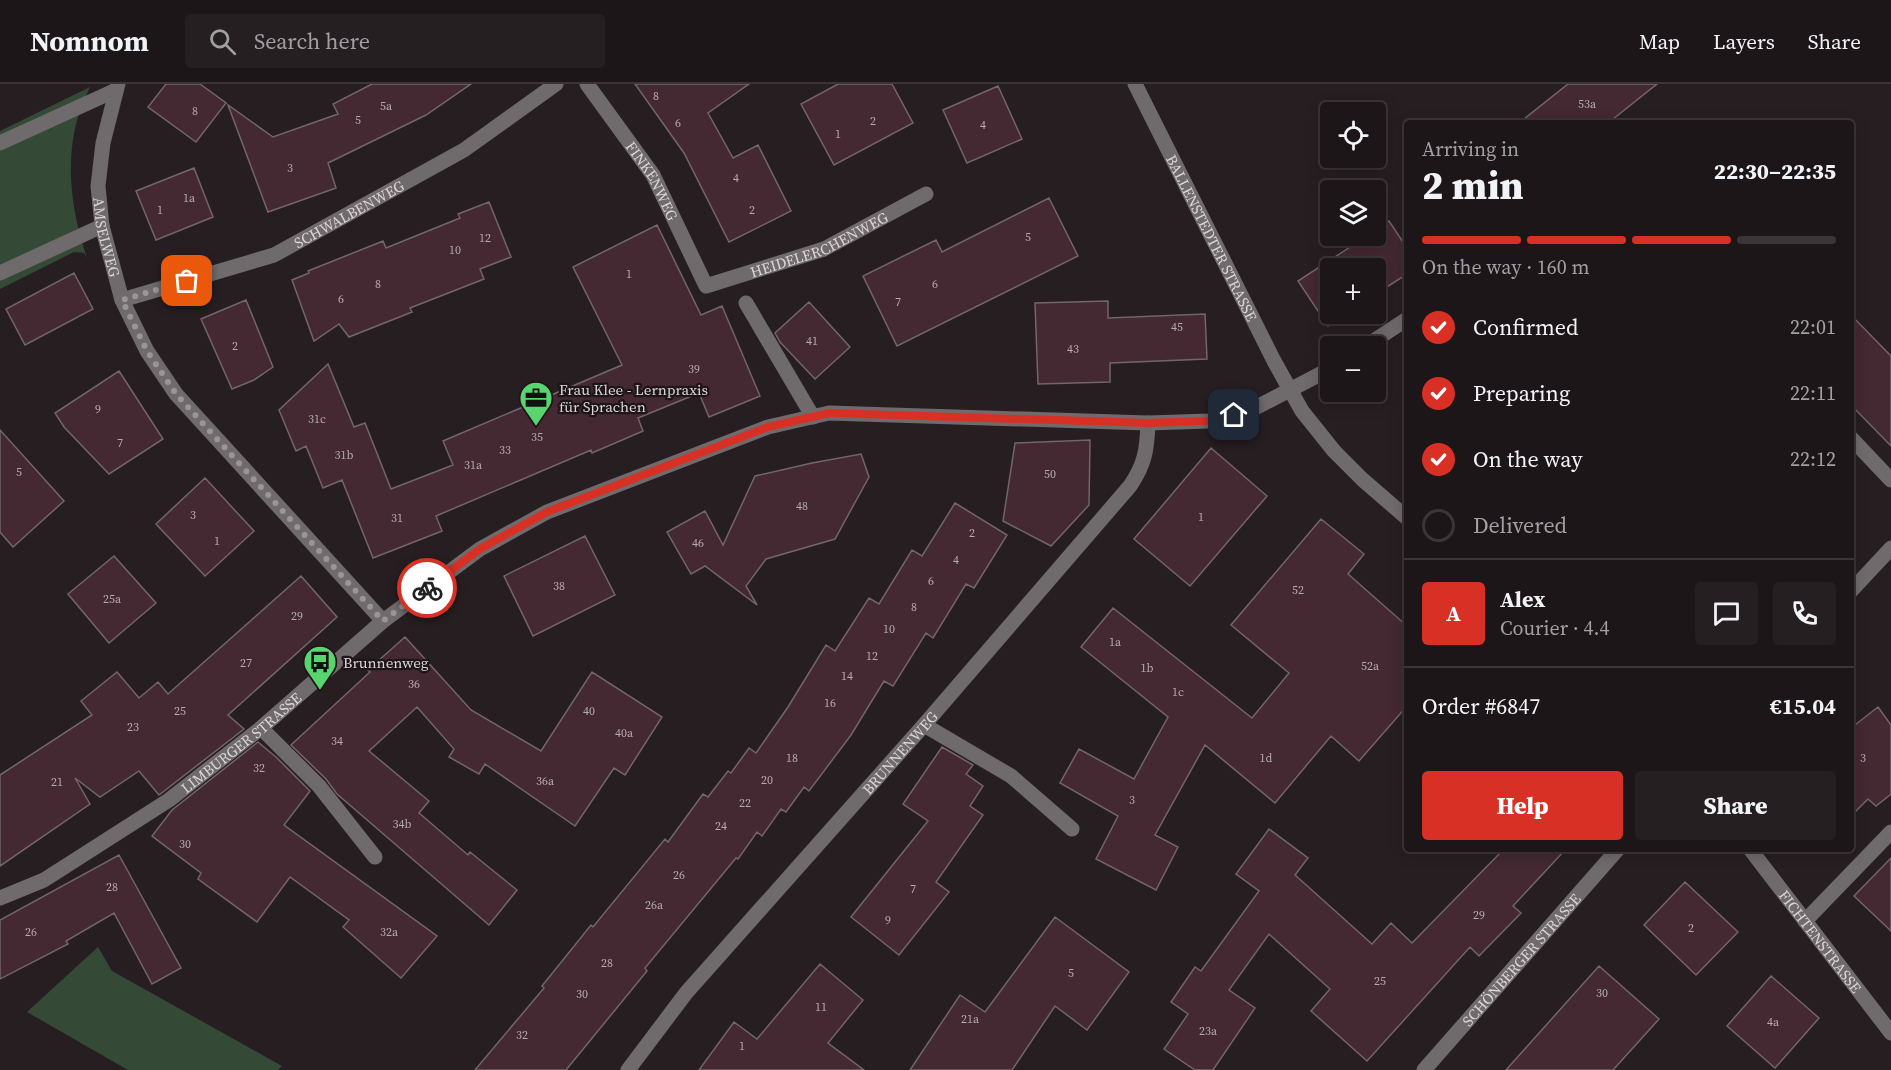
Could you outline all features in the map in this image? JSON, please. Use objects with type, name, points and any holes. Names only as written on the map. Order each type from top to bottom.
[{"type":"street","name":"SCHWALBENWEG","points":[[122,300],[274,255],[464,150],[556,84]]},
{"type":"street","name":"FINKENWEG","points":[[587,84],[653,175],[706,286]]},
{"type":"street","name":"BALLENSTEDTER STRASSE","points":[[1135,84],[1290,391]]},
{"type":"street","name":"AMSELWEG","points":[[116,88],[104,143],[98,186],[102,226],[122,300],[147,351],[176,394],[383,621]]},
{"type":"street","points":[[0,143],[116,88]]},
{"type":"street","name":"HEIDELERCHENWEG","points":[[706,286],[824,249],[926,194]]},
{"type":"street","points":[[0,273],[102,226]]},
{"type":"street","points":[[746,303],[813,417]]},
{"type":"street","points":[[1381,336],[1404,321]]},
{"type":"street","name":"LIMBURGER STRASSE","points":[[0,898],[44,880],[169,800],[261,728],[383,621],[480,549],[547,512],[768,427],[829,413],[1148,423],[1209,421],[1255,408],[1320,374]]},
{"type":"street","points":[[1290,391],[1318,433],[1334,451],[1404,515]]},
{"type":"street","name":"BRUNNENWEG","points":[[634,1068],[686,993],[924,724],[1130,486],[1145,459],[1148,423]]},
{"type":"street","points":[[1854,441],[1891,480]]},
{"type":"street","points":[[1854,588],[1891,548]]},
{"type":"street","points":[[924,724],[1011,776],[1072,829]]},
{"type":"street","points":[[261,728],[319,786],[375,857]]},
{"type":"street","points":[[1804,921],[1891,832]]},
{"type":"street","name":"SCHÖNBERGER STRASSE","points":[[1424,1070],[1615,852]]},
{"type":"street","name":"FICHTENSTRASSE","points":[[1752,852],[1891,1033]]},
{"type":"green space","points":[[90,87],[75,129],[71,172],[72,194],[87,258],[84,253],[74,252],[0,289],[0,131]]},
{"type":"green space","points":[[98,947],[112,971],[282,1066],[278,1070],[128,1070],[27,1012]]},
{"type":"building","points":[[166,84],[200,84],[226,103],[196,142],[148,107]]},
{"type":"building","points":[[372,84],[471,84],[426,115],[328,163],[336,188],[268,212],[228,105],[273,137],[338,114],[333,104]]},
{"type":"building","points":[[635,84],[749,84],[708,113],[733,158],[758,145],[791,211],[729,242],[684,153]]},
{"type":"building","points":[[838,84],[892,84],[913,123],[834,165],[801,104]]},
{"type":"building","points":[[1568,84],[1657,84],[1612,120],[1523,120]]},
{"type":"building","points":[[998,86],[1022,139],[967,163],[943,110]]},
{"type":"building","points":[[194,168],[213,217],[156,240],[136,191]]},
{"type":"building","points":[[1049,198],[1078,256],[897,346],[863,276],[936,240],[942,252]]},
{"type":"building","points":[[489,202],[511,257],[480,269],[484,279],[410,308],[412,312],[349,337],[339,324],[314,341],[292,280],[309,273],[308,271],[383,241],[386,248],[460,218],[458,214]]},
{"type":"building","points":[[1389,221],[1404,244],[1404,276],[1386,288],[1386,258],[1333,258],[1352,246],[1386,246],[1386,223]]},
{"type":"building","points":[[657,225],[701,315],[722,306],[760,396],[709,417],[699,393],[638,418],[643,431],[592,453],[591,450],[436,516],[442,531],[373,558],[342,480],[323,488],[306,446],[296,451],[279,410],[328,364],[354,427],[365,423],[391,489],[453,465],[443,441],[622,365],[573,267]]},
{"type":"building","points":[[1320,267],[1320,314],[1298,281]]},
{"type":"building","points":[[74,273],[93,309],[25,345],[6,309]]},
{"type":"building","points":[[246,300],[273,367],[254,380],[232,389],[201,319]]},
{"type":"building","points":[[1108,301],[1108,318],[1205,314],[1207,359],[1110,363],[1110,382],[1038,384],[1035,303]]},
{"type":"building","points":[[809,302],[850,347],[815,379],[780,342],[775,333]]},
{"type":"building","points":[[1854,318],[1891,356],[1891,446],[1854,408]]},
{"type":"building","points":[[119,371],[163,439],[109,474],[64,427],[55,413]]},
{"type":"building","points":[[0,430],[64,501],[13,547],[0,532]]},
{"type":"building","points":[[1090,440],[1089,505],[1051,546],[1003,521],[1015,443]]},
{"type":"building","points":[[1211,448],[1267,496],[1190,586],[1134,539]]},
{"type":"building","points":[[861,454],[869,477],[835,539],[766,559],[746,586],[757,605],[705,566],[691,574],[667,532],[705,511],[723,545],[755,476]]},
{"type":"building","points":[[205,478],[254,531],[205,576],[156,524]]},
{"type":"building","points":[[955,503],[1007,535],[974,588],[966,584],[933,638],[926,633],[893,686],[884,681],[851,735],[809,791],[804,787],[786,812],[781,809],[762,836],[757,832],[738,859],[736,858],[645,968],[647,971],[566,1070],[475,1070],[544,988],[542,986],[591,925],[593,927],[665,839],[668,842],[703,794],[708,797],[728,771],[731,773],[749,748],[756,753],[788,707],[826,645],[835,651],[869,598],[879,604],[912,550],[922,556]]},
{"type":"building","points":[[1321,519],[1364,554],[1348,574],[1404,623],[1404,709],[1359,761],[1331,736],[1275,803],[1205,745],[1155,835],[1178,847],[1156,890],[1096,859],[1118,816],[1060,783],[1079,749],[1134,779],[1168,717],[1081,647],[1113,608],[1252,718],[1289,673],[1231,625]]},
{"type":"building","points":[[585,536],[615,595],[533,636],[504,576]]},
{"type":"building","points":[[114,556],[156,603],[109,643],[68,594]]},
{"type":"building","points":[[301,576],[337,617],[228,715],[244,729],[159,795],[139,771],[100,797],[75,778],[90,804],[0,866],[0,775],[92,715],[81,701],[117,672],[139,698],[158,682],[168,694]]},
{"type":"building","points":[[405,637],[471,710],[541,751],[592,672],[662,717],[625,775],[614,768],[575,826],[485,764],[479,774],[449,757],[454,749],[417,707],[369,751],[429,801],[419,813],[468,855],[470,852],[517,890],[489,925],[337,794],[326,779],[291,745]]},
{"type":"building","points":[[1878,707],[1891,725],[1891,794],[1876,806],[1868,799],[1854,813],[1854,726]]},
{"type":"building","points":[[258,742],[310,791],[284,825],[437,936],[401,978],[343,927],[349,920],[290,877],[257,922],[198,879],[201,873],[152,836],[172,810]]},
{"type":"building","points":[[942,747],[973,765],[966,774],[983,786],[970,806],[983,815],[936,882],[949,892],[899,955],[851,917],[928,821],[903,804]]},
{"type":"building","points":[[1269,829],[1308,858],[1295,875],[1372,944],[1391,923],[1412,943],[1501,852],[1563,852],[1513,906],[1521,913],[1479,956],[1470,947],[1367,1061],[1311,1011],[1330,989],[1269,934],[1229,990],[1255,1008],[1213,1070],[1195,1070],[1164,1049],[1188,1014],[1171,1002],[1195,967],[1201,971],[1259,891],[1236,874]]},
{"type":"building","points":[[119,855],[181,968],[152,984],[114,913],[66,941],[68,944],[0,979],[0,920]]},
{"type":"building","points":[[1891,858],[1891,931],[1854,896]]},
{"type":"building","points":[[1685,882],[1738,932],[1696,975],[1644,925]]},
{"type":"building","points":[[1055,917],[1129,972],[1087,1030],[1055,1006],[1012,1070],[910,1070],[960,995],[985,1012]]},
{"type":"building","points":[[820,964],[863,1000],[828,1043],[864,1070],[699,1070],[734,1022],[757,1039]]},
{"type":"building","points":[[1599,966],[1659,1019],[1613,1070],[1506,1070]]},
{"type":"building","points":[[1771,976],[1819,1018],[1775,1068],[1727,1026]]},
{"type":"way so far","points":[[187,281],[122,300],[147,351],[176,394],[383,621],[427,588]]},
{"type":"place","name":"Frau Klee - Lernpraxis für Sprachen","points":[[536,427]]},
{"type":"place","name":"Brunnenweg","points":[[320,691]]},
{"type":"route","points":[[427,588],[480,549],[547,512],[768,427],[829,413],[1148,423],[1188,423],[1234,415]]}]
